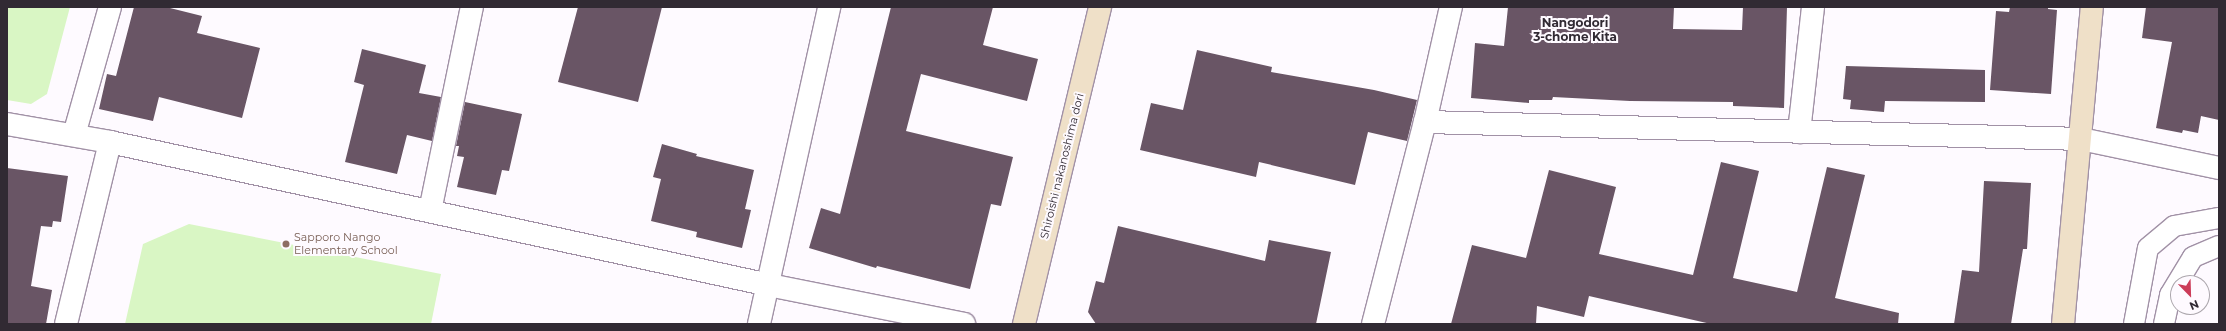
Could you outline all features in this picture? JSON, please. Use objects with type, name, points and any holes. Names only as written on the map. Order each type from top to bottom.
[{"type":"street","points":[[74,136],[110,7]]},
{"type":"street","points":[[430,211],[472,7]]},
{"type":"street","points":[[759,324],[769,285],[829,7]]},
{"type":"street","name":"Shiroishi nakanoshima dori","points":[[1024,324],[1100,7]]},
{"type":"street","points":[[1374,324],[1425,122],[1451,7]]},
{"type":"street","points":[[1799,132],[1813,7]]},
{"type":"street","points":[[2063,324],[2092,7]]},
{"type":"street","points":[[1425,122],[2081,139],[2219,168]]},
{"type":"street","points":[[7,124],[110,142],[769,285],[964,324]]},
{"type":"street","points":[[66,324],[110,142]]},
{"type":"lane","points":[[2134,324],[2148,248],[2174,226],[2219,218]]},
{"type":"lane","points":[[2164,324],[2170,295],[2193,257],[2219,246]]},
{"type":"green space","points":[[7,7],[70,7],[47,94],[31,104],[7,100]]},
{"type":"green space","points":[[189,224],[441,274],[431,324],[125,324],[143,244]]},
{"type":"building","points":[[134,7],[166,7],[202,16],[197,33],[260,48],[242,118],[159,97],[153,121],[99,109],[107,74],[116,76]]},
{"type":"building","points":[[578,7],[662,7],[638,102],[558,82]]},
{"type":"building","points":[[891,7],[993,7],[983,45],[1038,59],[1027,101],[921,74],[906,131],[1013,157],[1001,206],[991,204],[970,289],[877,266],[876,268],[809,248],[821,208],[840,214]]},
{"type":"building","points":[[1508,7],[1674,7],[1673,29],[1742,30],[1743,7],[1787,7],[1784,108],[1733,106],[1733,102],[1630,101],[1553,97],[1552,100],[1529,100],[1529,103],[1471,98],[1475,43],[1504,46]]},
{"type":"building","points":[[2010,7],[2048,7],[2048,9],[2057,10],[2051,94],[1990,90],[1996,11],[2009,12]]},
{"type":"building","points":[[2146,7],[2219,7],[2219,120],[2201,116],[2198,133],[2183,130],[2182,133],[2156,128],[2172,42],[2142,38]]},
{"type":"building","points":[[362,49],[426,65],[419,93],[441,97],[432,141],[407,135],[397,174],[345,162],[364,85],[354,82]]},
{"type":"building","points":[[1197,50],[1272,67],[1271,72],[1374,90],[1417,100],[1407,141],[1368,132],[1355,185],[1259,162],[1256,177],[1140,150],[1151,103],[1183,110]]},
{"type":"building","points":[[1846,66],[1985,70],[1985,102],[1885,101],[1884,112],[1850,109],[1851,100],[1843,99]]},
{"type":"building","points":[[465,102],[522,114],[509,171],[502,170],[496,195],[457,187],[464,157],[457,156],[459,146],[456,146]]},
{"type":"building","points":[[662,144],[697,154],[696,156],[754,170],[745,209],[751,210],[742,248],[696,237],[697,232],[651,221],[661,179],[653,177]]},
{"type":"building","points":[[1721,162],[1759,171],[1733,278],[1797,292],[1827,167],[1865,175],[1835,298],[1899,313],[1898,324],[1711,324],[1589,296],[1584,317],[1537,306],[1536,324],[1451,324],[1472,245],[1526,258],[1549,170],[1616,187],[1599,254],[1693,275]]},
{"type":"building","points":[[7,168],[68,176],[61,222],[53,221],[52,227],[41,226],[31,286],[52,290],[46,324],[7,324]]},
{"type":"building","points":[[1984,181],[2031,183],[2027,249],[2023,249],[2011,324],[1954,324],[1962,270],[1979,272]]},
{"type":"building","points":[[1118,226],[1265,261],[1269,240],[1331,252],[1316,324],[1096,324],[1088,312],[1096,281],[1104,283]]},
{"type":"place","name":"Sapporo Nango Elementary School","points":[[286,244]]},
{"type":"district","name":"Nangodori 3-chome Kita","points":[[1575,30]]}]
